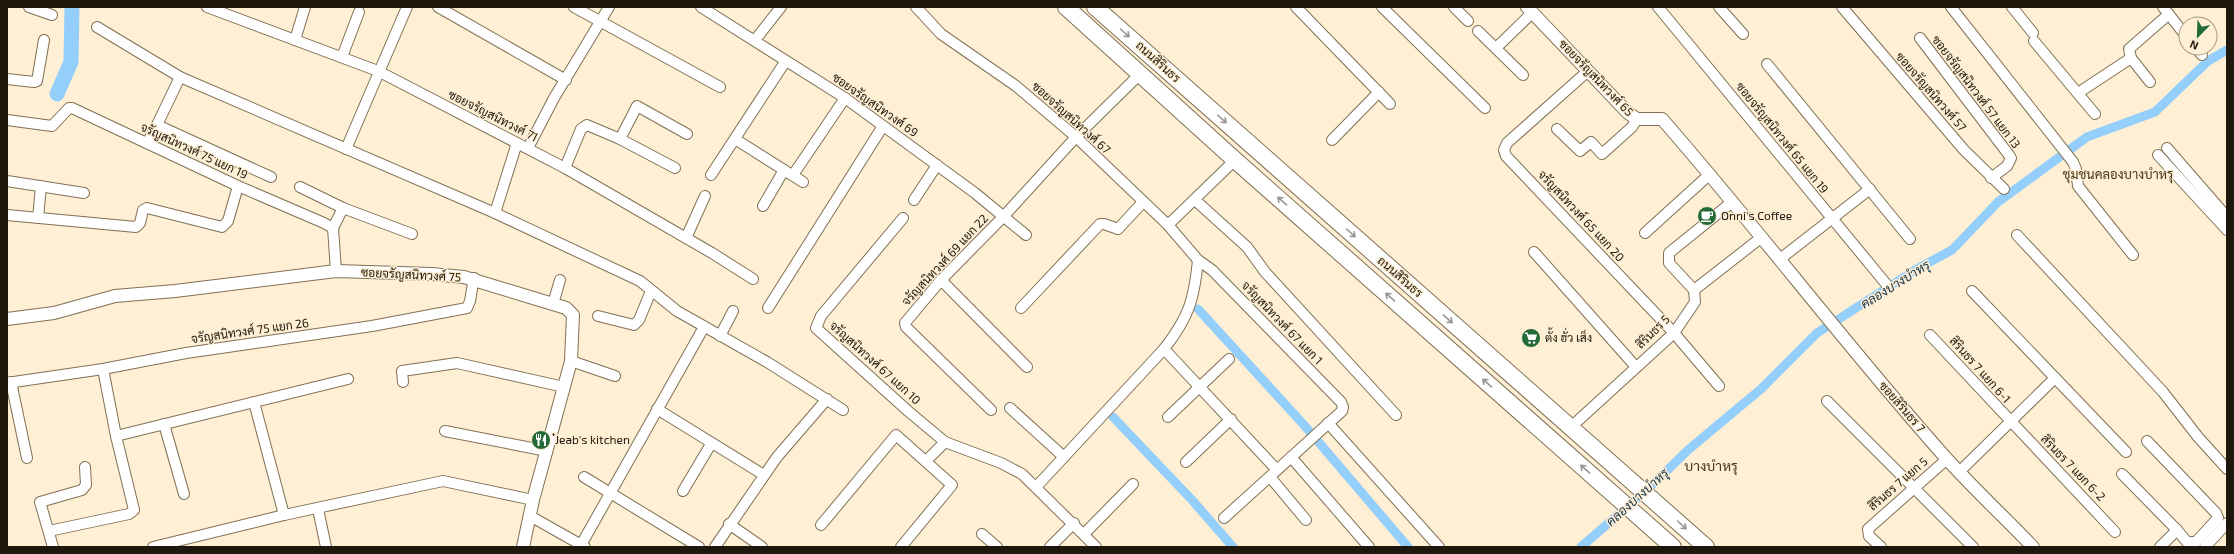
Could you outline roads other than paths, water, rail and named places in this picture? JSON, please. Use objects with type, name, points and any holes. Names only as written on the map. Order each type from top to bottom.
[{"type":"main road","name":"ถนนสิรินธร","points":[[1066,7],[1235,160],[1673,547]]},
{"type":"main road","name":"ถนนสิรินธร","points":[[1095,7],[1706,547]]},
{"type":"main road","points":[[1299,216],[1315,201]]},
{"type":"main road","points":[[1311,227],[1328,212]]},
{"type":"street","points":[[29,7],[52,15]]},
{"type":"street","name":"ซอยจรัญสนิทวงศ์ 71","points":[[207,7],[378,71],[565,168],[686,238],[753,279]]},
{"type":"street","points":[[295,40],[305,7]]},
{"type":"street","points":[[346,149],[378,71],[407,7]]},
{"type":"street","points":[[438,7],[566,80]]},
{"type":"street","points":[[574,7],[600,23],[720,87]]},
{"type":"street","points":[[528,148],[609,7]]},
{"type":"street","name":"ซอยจรัญสนิทวงศ์ 69","points":[[701,7],[755,40],[785,62],[845,98],[938,165],[1004,216],[1026,236]]},
{"type":"street","points":[[755,40],[781,7]]},
{"type":"street","name":"ซอยจรัญสนิทวงศ์ 67","points":[[916,7],[942,34],[1016,86],[1076,137],[1168,225],[1198,260]]},
{"type":"street","points":[[1296,7],[1390,104]]},
{"type":"street","points":[[1382,7],[1484,108]]},
{"type":"street","points":[[1454,7],[1468,21]]},
{"type":"street","name":"ซอยจรัญสนิทวงศ์ 65 แยก 19","points":[[1658,7],[1887,285]]},
{"type":"street","points":[[1719,7],[1743,34]]},
{"type":"street","name":"ซอยจรัญสนิทวงศ์ 57","points":[[1842,7],[1964,150],[2004,189]]},
{"type":"street","points":[[1951,7],[2068,156],[2076,169],[2078,186],[2133,255]]},
{"type":"street","points":[[2012,7],[2095,114]]},
{"type":"street","points":[[1496,48],[1530,10]]},
{"type":"street","name":"ซอยจรัญสนิทวงศ์ 65","points":[[1530,10],[1628,113],[1638,119],[1662,119],[1710,174],[1780,259]]},
{"type":"street","points":[[2150,82],[2131,58],[2129,49],[2166,11],[2178,26]]},
{"type":"street","points":[[342,57],[358,12]]},
{"type":"street","points":[[97,27],[180,76],[495,213],[640,281],[677,311],[827,399],[843,410]]},
{"type":"street","points":[[1478,31],[1523,76]]},
{"type":"street","name":"ซอยจรัญสนิทวงศ์ 57 แยก 13","points":[[1920,38],[2009,154],[2011,158],[2007,166],[1991,178]]},
{"type":"street","points":[[7,79],[31,82],[37,81],[44,40]]},
{"type":"street","points":[[2078,93],[2131,58]]},
{"type":"street","points":[[712,175],[785,62]]},
{"type":"street","points":[[1767,64],[1910,239]]},
{"type":"street","name":"จรัญสนิทวงศ์ 65 แยก 20","points":[[1588,71],[1507,143],[1504,150],[1506,156],[1674,333],[1719,386]]},
{"type":"street","name":"จรัญสนิทวงศ์ 69 แยก 22","points":[[991,410],[906,327],[905,323],[941,280],[1004,216],[1076,137],[1140,74]]},
{"type":"street","points":[[147,143],[158,125],[180,76]]},
{"type":"street","points":[[1332,140],[1379,92]]},
{"type":"street","points":[[793,176],[845,98]]},
{"type":"street","points":[[620,139],[637,106],[687,134]]},
{"type":"street","name":"จรัญสนิทวงศ์ 75 แยก 19","points":[[7,120],[52,126],[69,108],[72,108],[238,186],[333,228]]},
{"type":"street","points":[[1557,129],[1580,152],[1591,142],[1602,154],[1632,127],[1638,119]]},
{"type":"street","points":[[158,125],[271,177]]},
{"type":"street","points":[[565,168],[581,129],[585,125],[620,139],[675,168]]},
{"type":"street","points":[[768,308],[883,126]]},
{"type":"street","points":[[735,139],[803,182]]},
{"type":"street","points":[[495,213],[517,143]]},
{"type":"street","points":[[2167,148],[2227,217]]},
{"type":"street","points":[[2158,155],[2227,230]]},
{"type":"street","points":[[1168,225],[1235,160]]},
{"type":"street","points":[[914,200],[938,165]]},
{"type":"street","points":[[763,206],[784,170]]},
{"type":"street","points":[[1645,233],[1710,174]]},
{"type":"street","points":[[7,181],[84,193]]},
{"type":"street","points":[[38,218],[41,186]]},
{"type":"street","points":[[7,215],[136,226],[139,224],[143,210],[147,208],[222,227],[228,221],[238,186]]},
{"type":"street","points":[[300,187],[342,208],[412,234]]},
{"type":"street","points":[[1780,259],[1870,189]]},
{"type":"street","points":[[686,238],[705,196]]},
{"type":"street","points":[[1195,200],[1248,247],[1265,272],[1396,415]]},
{"type":"street","points":[[1021,308],[1100,224],[1118,229],[1143,202]]},
{"type":"street","points":[[1732,202],[1669,253],[1669,263],[1694,290],[1762,237]]},
{"type":"street","points":[[336,271],[333,228],[342,208]]},
{"type":"street","name":"จรัญสนิทวงศ์ 67 แยก 10","points":[[903,218],[821,316],[816,328],[908,411],[945,442],[1001,462],[1022,474],[1037,486],[1096,547]]},
{"type":"street","points":[[2017,235],[2163,392],[2198,437],[2227,469]]},
{"type":"street","points":[[1534,252],[1636,367]]},
{"type":"street","name":"ซอยสิรินธร 7","points":[[1780,259],[1837,331],[1947,459],[2033,547]]},
{"type":"street","points":[[1037,486],[1164,349],[1186,318],[1195,292],[1198,260]]},
{"type":"street","name":"จรัญสนิทวงศ์ 67 แยก 1","points":[[1198,260],[1212,270],[1341,402],[1343,407],[1342,411],[1328,423]]},
{"type":"street","name":"ซอยจรัญสนิทวงศ์ 75","points":[[7,319],[54,313],[115,296],[175,291],[336,271],[432,274],[474,278],[569,310],[573,315],[571,361],[533,500],[523,547]]},
{"type":"street","name":"จรัญสนิทวงศ์ 75 แยก 26","points":[[9,383],[103,369],[186,353],[372,326],[467,308],[470,302],[474,278]]},
{"type":"street","points":[[553,304],[560,280]]},
{"type":"street","points":[[941,280],[1027,367]]},
{"type":"street","name":"สิรินธร 5","points":[[1571,428],[1674,333],[1695,302],[1694,290]]},
{"type":"street","points":[[598,316],[634,325],[639,320],[651,291]]},
{"type":"street","points":[[1972,291],[2126,452]]},
{"type":"street","points":[[720,336],[733,311]]},
{"type":"street","points":[[530,516],[583,546],[610,494],[704,327]]},
{"type":"street","name":"สิรินธร 7 แยก 6-1","points":[[1930,335],[2010,423]]},
{"type":"street","points":[[1164,349],[1231,419],[1306,520]]},
{"type":"street","points":[[1168,417],[1229,359]]},
{"type":"street","points":[[571,361],[615,376]]},
{"type":"street","points":[[403,382],[402,371],[456,363],[564,387]]},
{"type":"street","points":[[49,531],[129,514],[133,512],[135,507],[116,436],[103,369]]},
{"type":"street","points":[[1960,472],[2056,378]]},
{"type":"street","points":[[116,436],[348,379]]},
{"type":"street","points":[[9,383],[27,458]]},
{"type":"street","points":[[715,547],[729,524],[777,457],[827,399]]},
{"type":"street","points":[[1827,401],[1915,487],[1973,547]]},
{"type":"street","points":[[254,402],[284,515]]},
{"type":"street","points":[[1010,408],[1064,457]]},
{"type":"street","points":[[657,409],[711,444],[764,475]]},
{"type":"street","points":[[1186,462],[1231,419]]},
{"type":"street","points":[[1224,518],[1328,423],[1439,547]]},
{"type":"street","name":"สิรินธร 7 แยก 6-2","points":[[2010,423],[2115,532]]},
{"type":"street","points":[[164,424],[184,494]]},
{"type":"street","points":[[446,431],[546,451]]},
{"type":"street","points":[[821,525],[894,435],[926,461],[952,485],[901,547]]},
{"type":"street","points":[[2122,474],[2187,542],[2196,542],[2218,518],[2216,513],[2147,441]]},
{"type":"street","points":[[926,461],[945,442]]},
{"type":"street","points":[[683,491],[711,444]]},
{"type":"street","points":[[1291,457],[1369,547]]},
{"type":"street","name":"สิรินธร 7 แยก 5","points":[[1881,547],[1869,536],[1868,529],[1947,459]]},
{"type":"street","points":[[53,547],[40,502],[82,490],[86,485],[85,467]]},
{"type":"street","points":[[584,477],[699,547]]},
{"type":"street","points":[[153,547],[284,515],[318,509],[443,481],[533,500]]},
{"type":"street","points":[[1084,534],[1132,484]]},
{"type":"street","points":[[318,509],[326,547]]},
{"type":"street","points":[[1050,547],[1074,523]]},
{"type":"street","points":[[2205,547],[2227,523]]},
{"type":"street","points":[[729,524],[762,547]]},
{"type":"street","points":[[2160,547],[2176,530]]},
{"type":"street","points":[[982,534],[997,547]]},
{"type":"waterway","points":[[57,94],[71,62],[72,7]]},
{"type":"waterway","name":"คลองบางบำหรุ","points":[[1581,547],[1651,486],[1688,450],[1761,389],[1817,333],[1915,270],[1952,250],[1998,202],[2087,137],[2155,112],[2208,61],[2227,50]]},
{"type":"waterway","points":[[1198,309],[1304,425],[1408,547]]},
{"type":"waterway","points":[[1113,417],[1192,500],[1233,547]]},
{"type":"place","name":"Onni's Coffee","points":[[1707,216]]},
{"type":"place","name":"ตั้ง ฮั่ว เส็ง","points":[[1531,338]]},
{"type":"place","name":"๋Jeab's kitchen","points":[[541,440]]},
{"type":"district","name":"ชุมชนคลองบางบำหรุ","points":[[2118,174]]},
{"type":"district","name":"บางบำหรุ","points":[[1711,466]]}]
